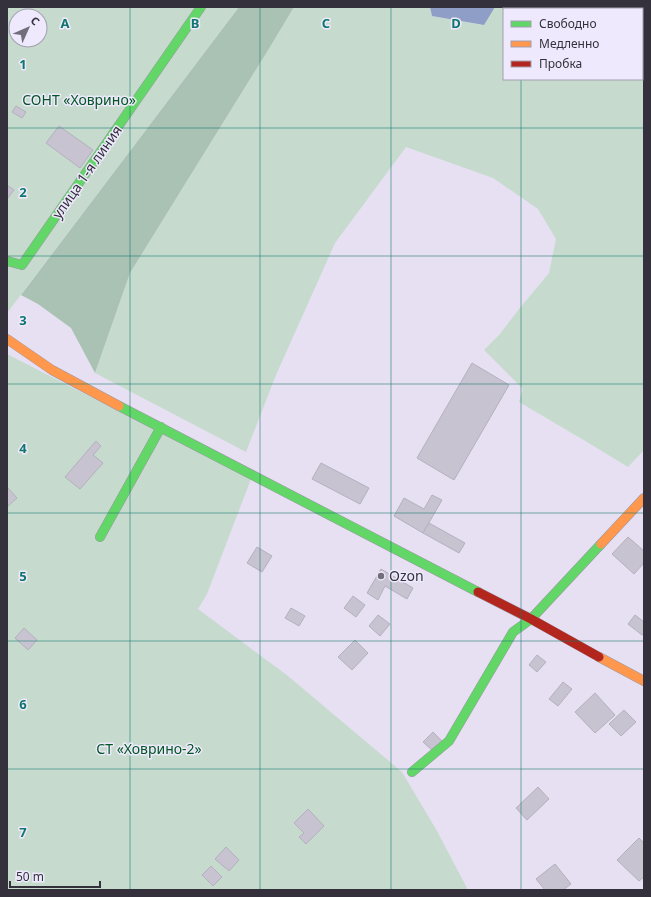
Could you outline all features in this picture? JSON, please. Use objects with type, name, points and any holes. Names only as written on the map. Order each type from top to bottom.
[{"type":"street","name":"улица 1-я линия","points":[[7,262],[22,265],[202,7]]},
{"type":"street","points":[[7,339],[52,370],[531,619],[644,681]]},
{"type":"street","points":[[100,536],[161,427]]},
{"type":"street","points":[[412,772],[448,741],[513,632],[531,619],[644,498]]},
{"type":"green space","name":"СОНТ «Ховрино»","points":[[7,7],[239,7],[7,313]]},
{"type":"green space","points":[[239,7],[294,7],[130,273],[95,373],[71,328],[38,304],[21,295]]},
{"type":"green space","points":[[294,7],[430,7],[432,16],[483,25],[495,7],[540,7],[503,8],[503,80],[643,80],[643,8],[641,7],[644,7],[644,450],[628,467],[519,402],[523,389],[484,350],[500,334],[549,273],[556,239],[538,209],[493,178],[406,147],[335,243],[276,375],[246,452],[95,373],[130,273]]},
{"type":"green space","points":[[540,7],[641,7],[641,8]]},
{"type":"green space","name":"СТ «Ховрино-2»","points":[[7,354],[251,479],[207,594],[198,609],[288,676],[402,772],[437,831],[468,890],[7,890]]},
{"type":"water","points":[[430,7],[495,7],[484,25],[432,16]]},
{"type":"building","points":[[16,106],[26,112],[22,118],[12,112]]},
{"type":"building","points":[[59,126],[93,150],[80,168],[46,143]]},
{"type":"building","points":[[7,185],[14,190],[7,199]]},
{"type":"building","points":[[472,363],[509,385],[454,480],[417,458]]},
{"type":"building","points":[[96,441],[101,446],[93,455],[103,463],[80,489],[65,477]]},
{"type":"building","points":[[321,463],[369,488],[360,504],[312,479]]},
{"type":"building","points":[[7,487],[17,498],[7,507]]},
{"type":"building","points":[[432,495],[442,500],[423,533],[394,516],[404,498],[424,509]]},
{"type":"building","points":[[429,523],[465,543],[459,553],[423,533]]},
{"type":"building","points":[[628,537],[644,551],[644,563],[634,574],[612,554]]},
{"type":"building","points":[[257,547],[272,556],[262,572],[247,563]]},
{"type":"building","points":[[381,569],[413,588],[407,599],[385,586],[378,600],[367,593]]},
{"type":"building","points":[[353,596],[365,605],[356,617],[344,608]]},
{"type":"building","points":[[291,608],[305,616],[299,626],[285,618]]},
{"type":"building","points":[[378,615],[390,624],[380,636],[369,626]]},
{"type":"building","points":[[635,615],[644,622],[644,633],[642,635],[628,624]]},
{"type":"building","points":[[24,628],[37,640],[28,650],[15,638]]},
{"type":"building","points":[[355,640],[368,653],[352,670],[338,657]]},
{"type":"building","points":[[537,655],[546,662],[537,672],[529,665]]},
{"type":"building","points":[[563,682],[572,689],[558,706],[549,699]]},
{"type":"building","points":[[595,693],[615,715],[595,733],[575,712]]},
{"type":"building","points":[[624,710],[636,722],[621,736],[609,724]]},
{"type":"building","points":[[433,732],[442,741],[433,751],[423,742]]},
{"type":"building","points":[[538,787],[549,799],[527,820],[516,808]]},
{"type":"building","points":[[308,809],[324,826],[306,844],[299,837],[304,833],[294,823]]},
{"type":"building","points":[[639,838],[644,843],[644,877],[639,881],[617,860]]},
{"type":"building","points":[[226,847],[239,860],[229,871],[215,859]]},
{"type":"building","points":[[555,864],[571,884],[563,890],[545,890],[536,879]]},
{"type":"building","points":[[211,866],[222,877],[213,886],[202,875]]},
{"type":"traffic: fast","points":[[7,261],[22,265],[201,7]]},
{"type":"traffic: fast","points":[[119,406],[478,592]]},
{"type":"traffic: fast","points":[[100,537],[161,427]]},
{"type":"traffic: fast","points":[[412,772],[449,741],[513,632],[531,619],[601,544]]},
{"type":"traffic: slow","points":[[7,339],[52,370],[119,406]]},
{"type":"traffic: slow","points":[[601,544],[644,498]]},
{"type":"traffic: slow","points":[[599,657],[644,681]]},
{"type":"traffic: jam","points":[[478,592],[531,619],[599,657]]},
{"type":"place","name":"Ozon","points":[[381,576]]}]
